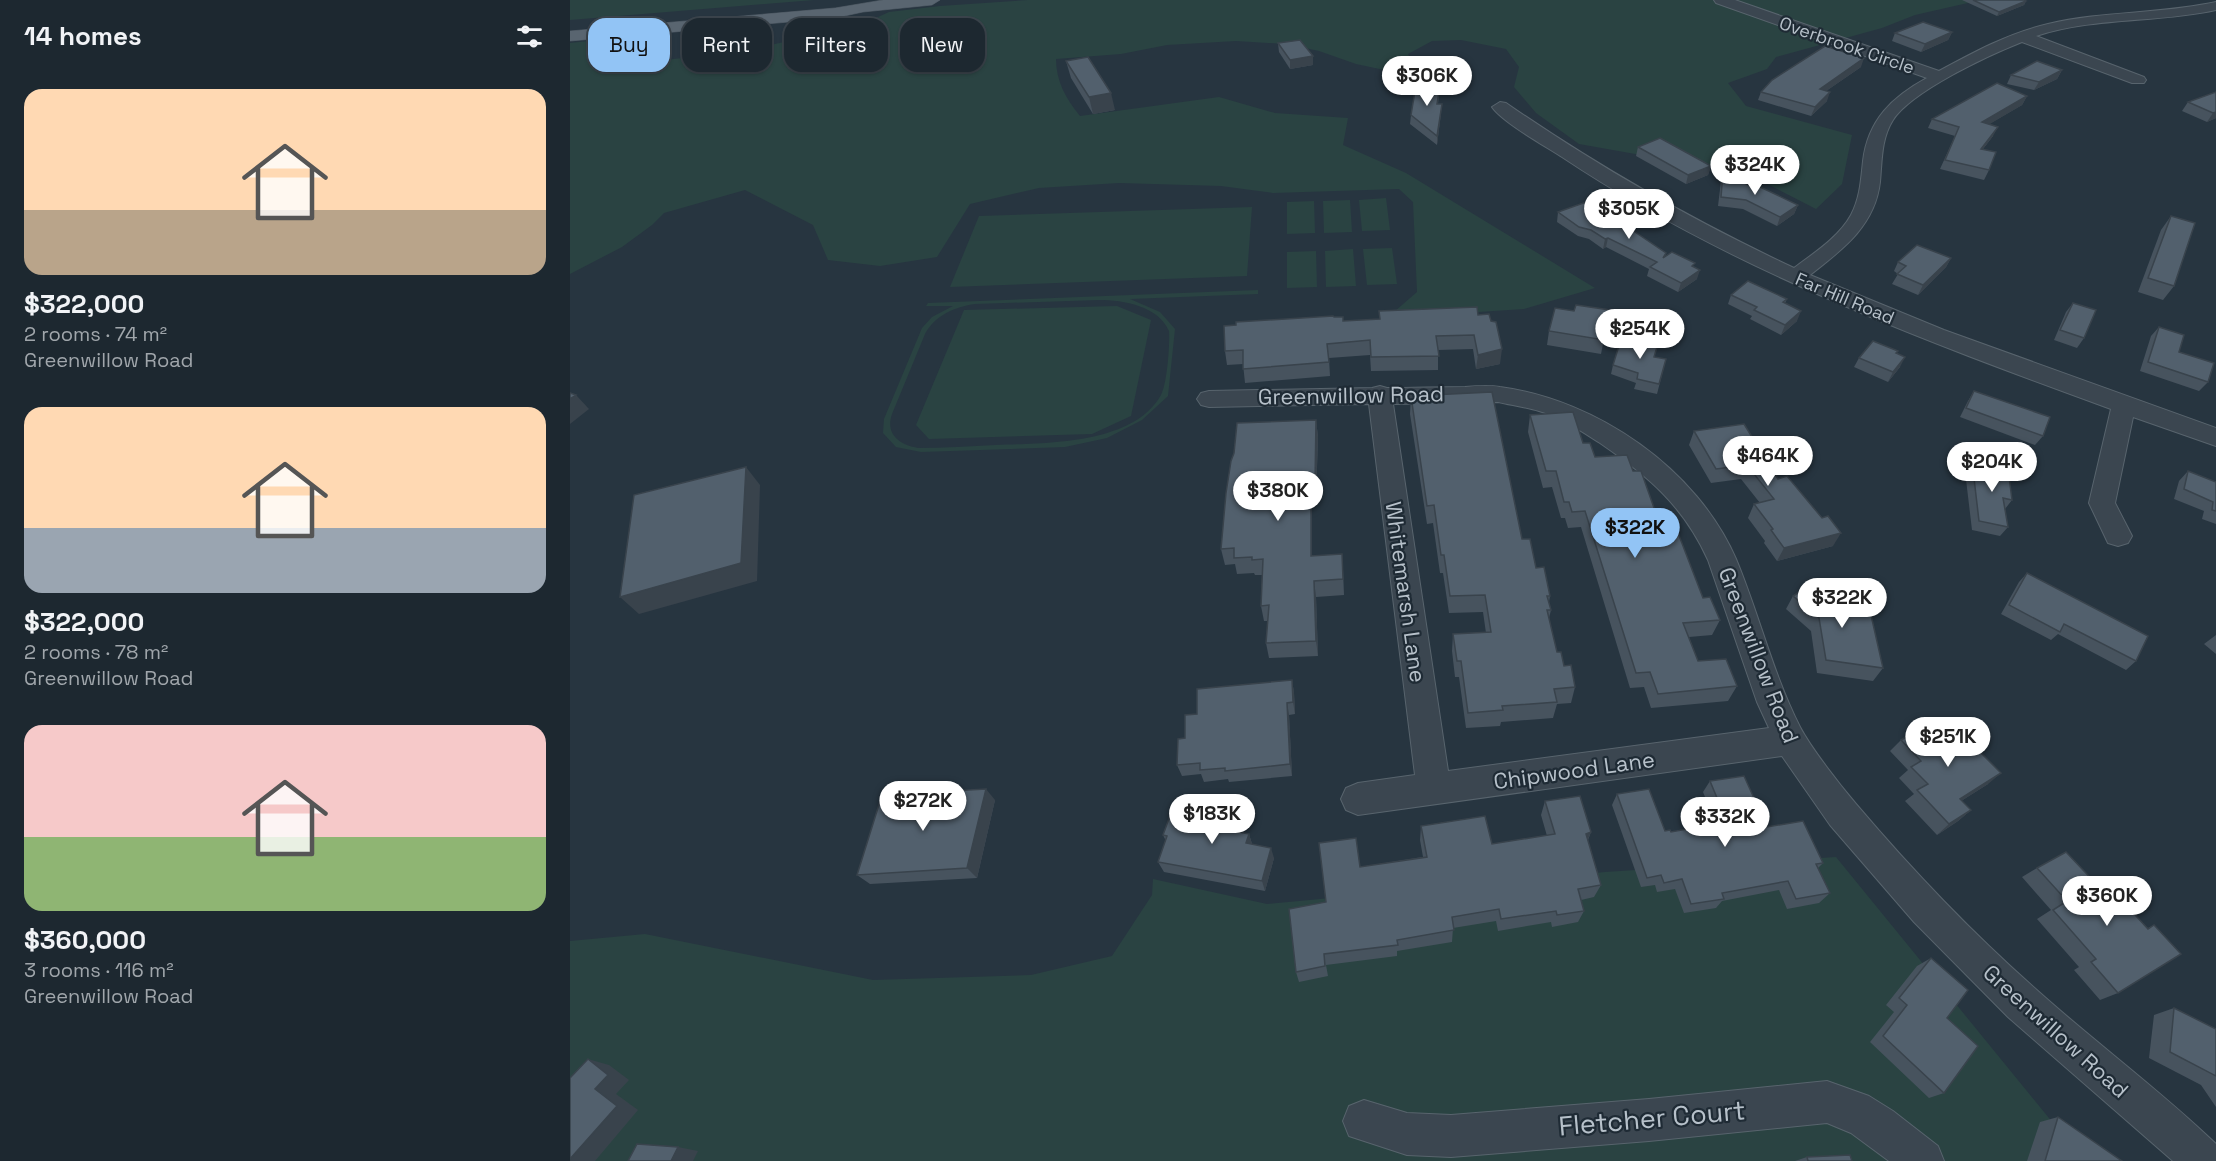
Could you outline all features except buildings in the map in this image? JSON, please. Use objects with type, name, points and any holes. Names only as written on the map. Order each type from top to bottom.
[{"type":"main road","points":[[670,25],[834,14],[863,7],[932,0]]},
{"type":"main road","points":[[570,27],[588,27]]},
{"type":"main road","points":[[570,36],[588,33]]},
{"type":"street","name":"Overbrook Circle","points":[[1721,0],[1940,77]]},
{"type":"street","points":[[2111,5],[2134,19]]},
{"type":"street","points":[[1795,277],[1848,233],[1858,219],[1868,191],[1874,143],[1887,117],[1906,98],[1978,56],[2048,28],[2076,23],[2181,14],[2216,6]]},
{"type":"street","points":[[2024,37],[2138,80]]},
{"type":"street","name":"Far Hill Road","points":[[1500,107],[1622,188],[1706,234],[1795,277],[1972,350],[2216,437]]},
{"type":"street","name":"Greenwillow Road","points":[[1209,399],[1380,394],[1498,394],[1555,407],[1591,424],[1657,470],[1695,510],[1714,542],[1773,702],[1790,740],[1842,814],[1965,948],[2022,1003],[2168,1128],[2203,1161]]},
{"type":"street","name":"Whitemarsh Lane","points":[[1380,394],[1434,789]]},
{"type":"street","points":[[2118,536],[2102,503],[2124,404]]},
{"type":"street","name":"Chipwood Lane","points":[[1358,799],[1790,740]]},
{"type":"street","name":"Fletcher Court","points":[[1364,1120],[1407,1134],[1451,1136],[1648,1120],[1827,1102],[1860,1113],[1923,1161]]},
{"type":"green space","points":[[570,0],[814,0],[588,18],[570,20]]},
{"type":"green space","points":[[1028,0],[1981,0],[1915,15],[1882,28],[1776,57],[1767,69],[1728,83],[1746,106],[1852,135],[1842,184],[1816,209],[1748,174],[1579,144],[1536,113],[1514,87],[1519,67],[1506,49],[1461,40],[1432,41],[1408,54],[1422,78],[1356,64],[1319,51],[1286,44],[1236,41],[1167,45],[1121,54],[1056,59],[1063,89],[1080,116],[1219,97],[1275,113],[1348,118],[1343,145],[1406,173],[1595,288],[1524,309],[1387,318],[1417,292],[1413,202],[1399,189],[1273,193],[1221,186],[1119,183],[1039,188],[970,204],[937,257],[880,266],[828,260],[813,225],[745,190],[664,213],[622,247],[570,274],[570,43],[588,42],[588,72],[670,72],[670,59],[682,58],[682,72],[772,72],[772,45],[784,42],[784,72],[888,72],[888,18],[876,18],[889,12]]},
{"type":"green space","points":[[1386,198],[1390,230],[1362,231],[1359,200]]},
{"type":"green space","points":[[1350,200],[1352,232],[1324,233],[1323,201]]},
{"type":"green space","points":[[1314,201],[1315,233],[1287,234],[1287,202]]},
{"type":"green space","points":[[1252,207],[1247,276],[950,287],[979,216]]},
{"type":"green space","points":[[1392,248],[1397,284],[1367,285],[1363,249]]},
{"type":"green space","points":[[1353,249],[1356,286],[1326,287],[1325,251]]},
{"type":"green space","points":[[1316,251],[1317,287],[1287,288],[1287,252]]},
{"type":"green space","points":[[1258,290],[1258,294],[1130,299],[1160,312],[1175,329],[1168,396],[1142,420],[1107,438],[1065,447],[921,452],[896,447],[883,433],[884,419],[922,328],[932,317],[953,306],[926,306],[928,303]],"holes":[[[1109,300],[1129,303],[1149,310],[1164,322],[1169,331],[1168,364],[1161,395],[1148,411],[1130,424],[1086,438],[1039,443],[947,447],[918,448],[905,444],[892,433],[890,427],[892,414],[925,334],[929,327],[946,313],[975,304]]]},
{"type":"green space","points":[[1117,306],[1151,320],[1131,416],[1092,434],[929,439],[916,425],[964,310]]},
{"type":"green space","points":[[1836,857],[2084,1161],[570,1161],[570,941],[645,934],[873,980],[1031,975],[1112,956],[1152,895],[1153,879],[1267,904],[1605,872]]}]
